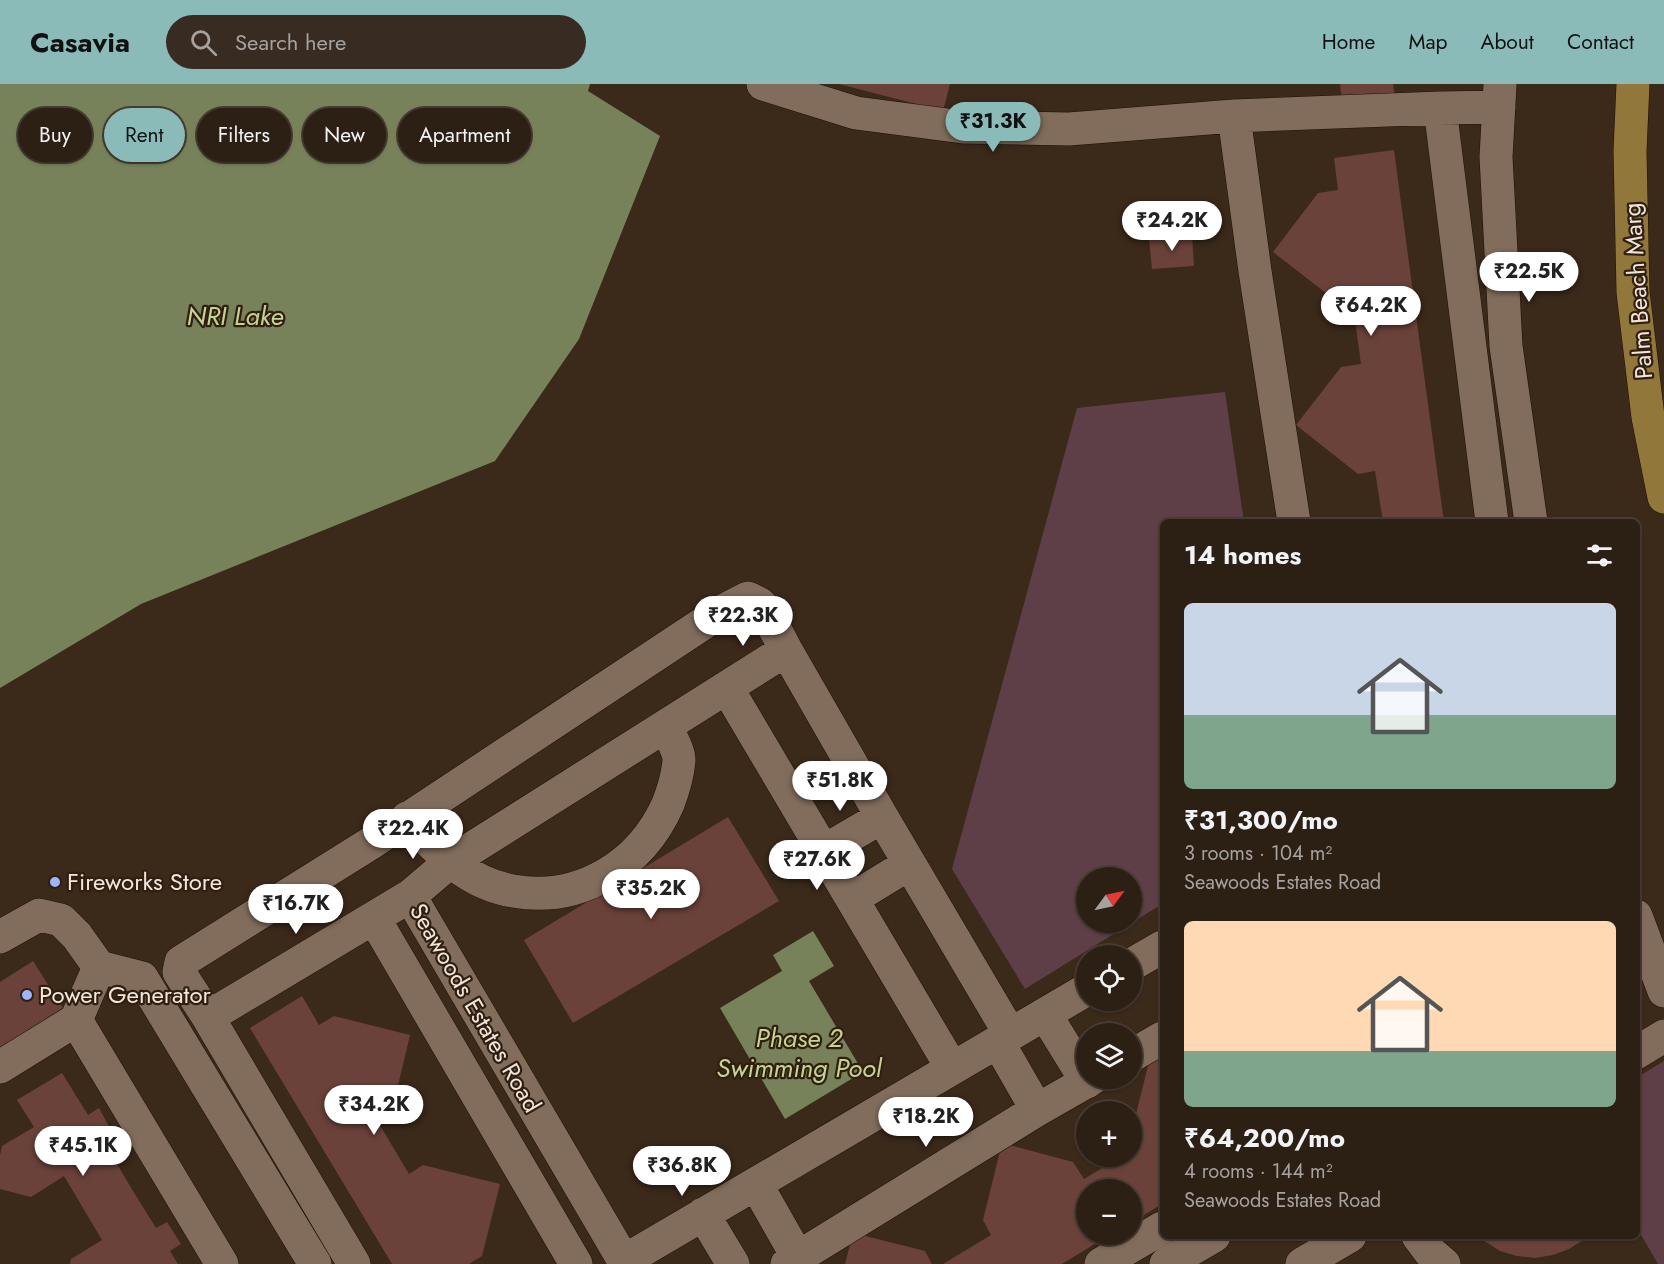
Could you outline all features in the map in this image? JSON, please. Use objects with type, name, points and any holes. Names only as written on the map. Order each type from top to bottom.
[{"type":"main road","name":"Palm Beach Marg","points":[[1633,84],[1630,151],[1633,292],[1648,417],[1664,497]]},
{"type":"street","points":[[763,84],[856,113],[963,127],[1069,129],[1234,116],[1440,108],[1500,95],[1496,157],[1506,346],[1531,519]]},
{"type":"street","points":[[1440,108],[1492,519]]},
{"type":"street","points":[[1234,116],[1255,271],[1294,519]]},
{"type":"street","points":[[354,1264],[179,972],[181,962],[371,843],[719,613],[748,597],[760,604],[766,612],[909,864],[1004,1038],[1037,1110]]},
{"type":"street","points":[[410,896],[450,862],[786,650]]},
{"type":"street","points":[[727,688],[952,1068]]},
{"type":"street","points":[[407,818],[450,862],[480,881],[524,892],[547,893],[581,886],[611,872],[638,851],[659,824],[673,792],[679,758],[666,726]]},
{"type":"street","points":[[824,851],[882,817]]},
{"type":"street","points":[[852,899],[909,864]]},
{"type":"street","name":"Seawoods Estates Road","points":[[208,1017],[410,896],[625,1262],[1076,996]]},
{"type":"street","points":[[0,937],[39,915],[61,920],[77,936],[99,966],[142,978],[315,1264]]},
{"type":"street","points":[[374,918],[576,1264]]},
{"type":"street","points":[[1640,933],[1654,991]]},
{"type":"street","points":[[1142,959],[1160,948]]},
{"type":"street","points":[[0,1066],[76,1020],[99,966]]},
{"type":"street","points":[[1045,1014],[1076,1059]]},
{"type":"street","points":[[76,1020],[222,1264]]},
{"type":"street","points":[[1640,1051],[1664,1036]]},
{"type":"street","points":[[1142,1050],[1160,1039]]},
{"type":"street","points":[[479,1099],[515,1076]]},
{"type":"street","points":[[756,1184],[792,1261],[1076,1088]]},
{"type":"street","points":[[703,1214],[734,1264]]},
{"type":"street","points":[[1101,1264],[1160,1229]]},
{"type":"street","points":[[1166,1264],[1209,1239]]},
{"type":"street","points":[[1302,1264],[1345,1239]]},
{"type":"street","points":[[1420,1239],[1430,1252],[1444,1264]]},
{"type":"shaded area","points":[[1225,392],[1244,519],[1160,519],[1160,905],[1142,916],[1142,867],[1076,867],[1076,933],[1115,933],[1096,945],[1076,945],[1076,957],[1025,989],[952,869],[1077,408]]},
{"type":"shaded area","points":[[1664,1061],[1664,1264],[1658,1264],[1640,1233],[1640,1076]]},
{"type":"water","name":"NRI Lake","points":[[0,84],[590,84],[588,91],[660,136],[579,339],[495,461],[141,604],[0,688]]},
{"type":"water","name":"Phase 2 Swimming Pool","points":[[813,931],[834,966],[809,981],[863,1072],[785,1119],[720,1008],[782,971],[773,955]]},
{"type":"building","points":[[839,84],[950,84],[943,111]]},
{"type":"building","points":[[1340,84],[1393,84],[1395,97],[1342,103]]},
{"type":"building","points":[[1394,150],[1444,519],[1383,519],[1375,471],[1358,474],[1296,425],[1341,367],[1361,364],[1352,298],[1335,300],[1273,252],[1318,193],[1338,190],[1334,158]]},
{"type":"building","points":[[1192,235],[1194,266],[1152,269],[1149,239]]},
{"type":"building","points":[[728,817],[779,901],[573,1023],[524,940]]},
{"type":"building","name":"Power Generator","points":[[33,961],[63,1008],[0,1047],[0,982]]},
{"type":"building","points":[[302,996],[319,1025],[334,1016],[410,1035],[393,1107],[375,1117],[409,1174],[423,1165],[500,1184],[482,1256],[469,1264],[392,1264],[250,1028]]},
{"type":"building","points":[[1151,1054],[1160,1056],[1160,1205],[1142,1216],[1142,1179],[1084,1179],[1104,1167],[1142,1167],[1142,1101],[1139,1101]]},
{"type":"building","points":[[62,1073],[88,1115],[99,1108],[112,1132],[102,1138],[130,1186],[156,1228],[167,1222],[181,1244],[170,1251],[178,1264],[70,1264],[71,1259],[102,1240],[64,1176],[31,1197],[0,1189],[2,1146],[34,1127],[17,1100]]},
{"type":"building","points":[[1002,1143],[1073,1162],[1084,1179],[1076,1179],[1076,1245],[1093,1245],[1062,1264],[943,1264],[991,1235],[983,1220]]},
{"type":"building","points":[[853,1233],[925,1251],[932,1264],[845,1264]]},
{"type":"building","points":[[1482,1239],[1585,1239],[1569,1249],[1535,1258],[1500,1251]]},
{"type":"place","name":"Fireworks Store","points":[[55,882]]},
{"type":"place","name":"Power Generator","points":[[27,995]]}]
